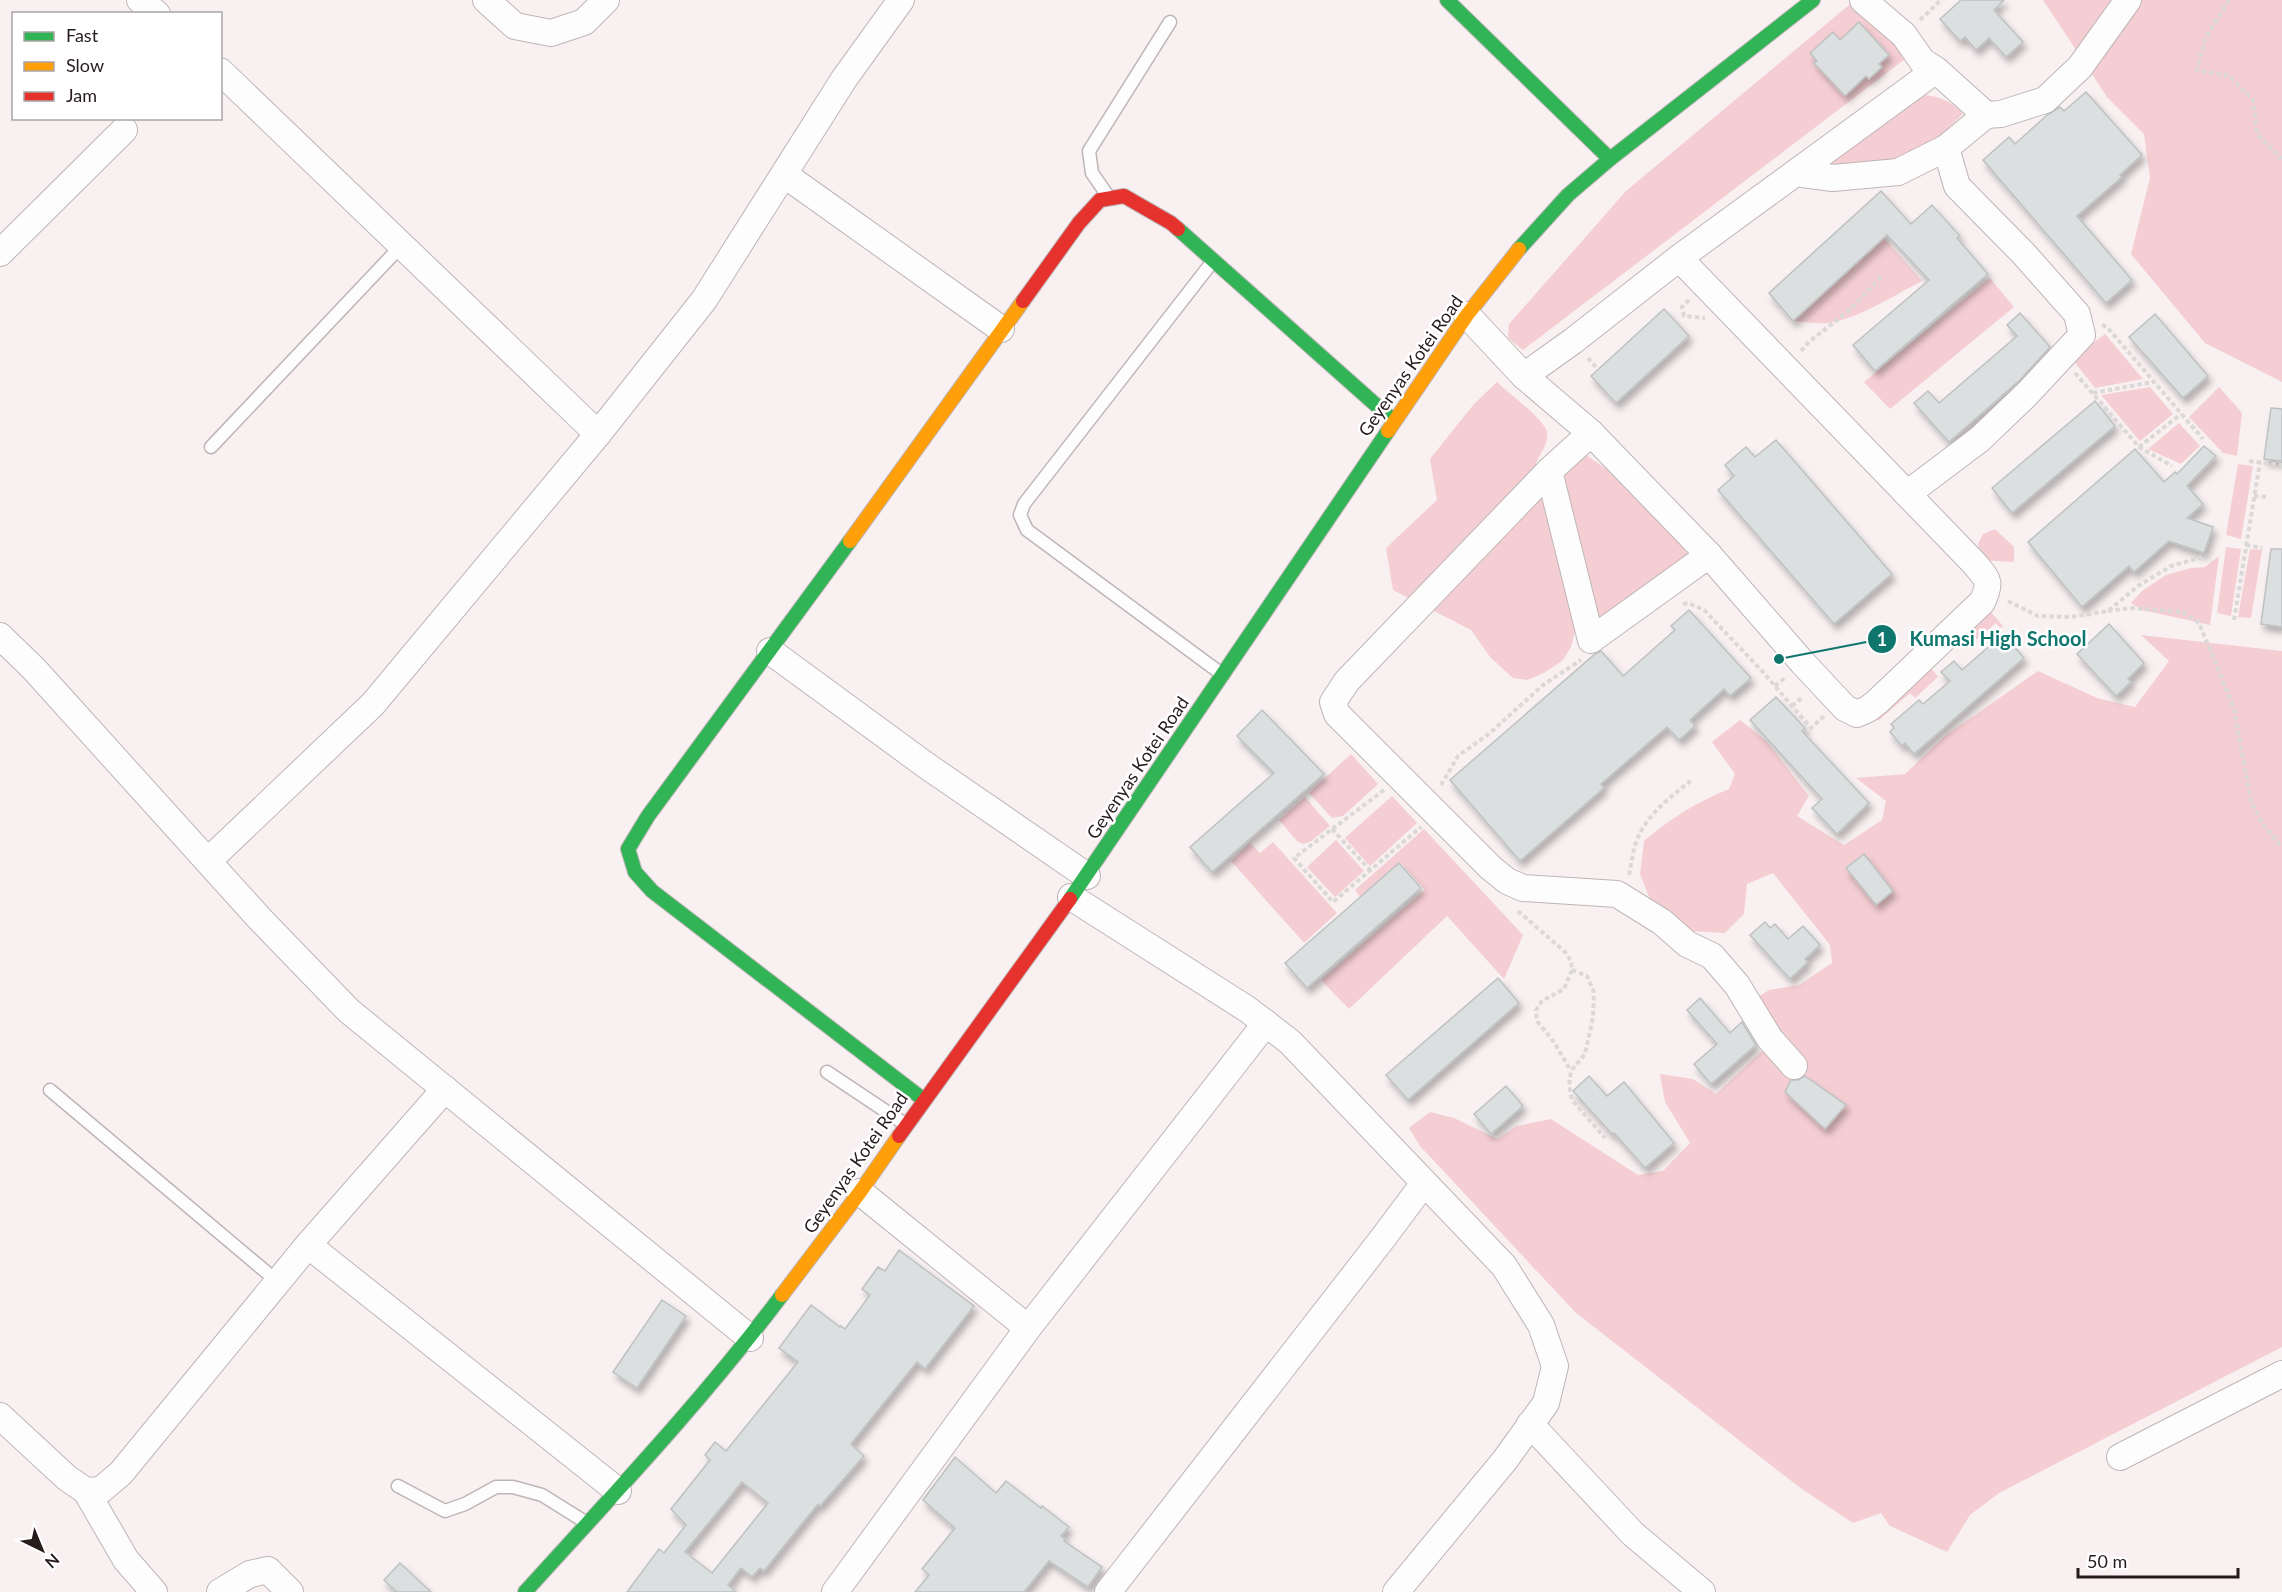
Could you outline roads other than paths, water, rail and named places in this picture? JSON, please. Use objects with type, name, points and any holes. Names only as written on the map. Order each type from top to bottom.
[{"type":"street","points":[[140,0],[155,12]]},
{"type":"street","points":[[486,0],[515,26],[551,33],[584,22],[606,0]]},
{"type":"street","points":[[208,861],[373,704],[598,434],[704,300],[844,80],[901,0]]},
{"type":"street","points":[[1447,0],[1610,159]]},
{"type":"street","name":"Geyenyas Kotei Road","points":[[525,1592],[618,1491],[750,1338],[860,1192],[1087,876],[1467,315],[1529,237],[1568,195],[1610,159],[1813,0]]},
{"type":"street","points":[[1863,0],[1904,35],[1922,61],[1936,70],[1986,115]]},
{"type":"street","points":[[1795,173],[1833,178],[1898,172],[1946,148],[1986,115],[2001,114],[2045,100],[2080,67],[2128,0]]},
{"type":"street","points":[[1524,376],[1573,341],[1679,258],[1936,70]]},
{"type":"street","points":[[222,73],[598,434]]},
{"type":"street","points":[[0,253],[124,130]]},
{"type":"street","points":[[1907,494],[1980,439],[2026,395],[2082,334],[2077,314],[2023,253],[1957,186],[1946,148]]},
{"type":"street","points":[[785,175],[1001,329]]},
{"type":"street","points":[[924,1100],[652,891],[635,872],[628,849],[648,816],[770,651],[1001,329],[1079,223],[1100,200],[1124,196],[1171,223],[1394,421]]},
{"type":"street","points":[[1467,315],[1524,376],[1591,433],[1708,555],[1845,708],[1857,714],[1868,709],[1982,602],[1989,588],[1987,578],[1679,258]]},
{"type":"street","points":[[1591,433],[1549,471],[1347,681],[1333,702],[1337,714],[1491,868],[1507,881],[1523,888],[1617,894],[1662,922],[1687,944],[1712,956],[1737,985],[1770,1039],[1794,1066]]},
{"type":"street","points":[[1549,471],[1591,640],[1708,555]]},
{"type":"street","points":[[0,636],[34,669],[260,920],[349,1011],[750,1338]]},
{"type":"street","points":[[770,651],[927,766],[1087,876]]},
{"type":"street","points":[[1071,897],[1266,1023],[1290,1042],[1504,1266],[1541,1325],[1555,1366],[1546,1403],[1505,1460],[1396,1592]]},
{"type":"street","points":[[835,1592],[1028,1328],[1266,1023]]},
{"type":"street","points":[[86,1491],[101,1490],[121,1473],[308,1245],[446,1089]]},
{"type":"street","points":[[1108,1592],[1424,1183]]},
{"type":"street","points":[[860,1192],[1028,1328]]},
{"type":"street","points":[[308,1245],[618,1491]]},
{"type":"street","points":[[2120,1456],[2282,1374]]},
{"type":"street","points":[[0,1416],[67,1478],[86,1491],[126,1560],[154,1592]]},
{"type":"street","points":[[1530,1424],[1633,1534],[1702,1592]]},
{"type":"street","points":[[220,1592],[250,1574],[268,1570],[290,1592]]},
{"type":"lane","points":[[1110,198],[1092,173],[1089,151],[1170,22]]},
{"type":"lane","points":[[211,447],[402,245]]},
{"type":"lane","points":[[1214,261],[1024,504],[1020,515],[1027,530],[1222,675]]},
{"type":"lane","points":[[827,1072],[906,1125]]},
{"type":"lane","points":[[50,1090],[278,1282]]},
{"type":"lane","points":[[398,1486],[445,1511],[465,1504],[496,1487],[513,1487],[542,1495],[588,1523]]},
{"type":"place","name":"Kumasi High School","points":[[1779,659]]}]
